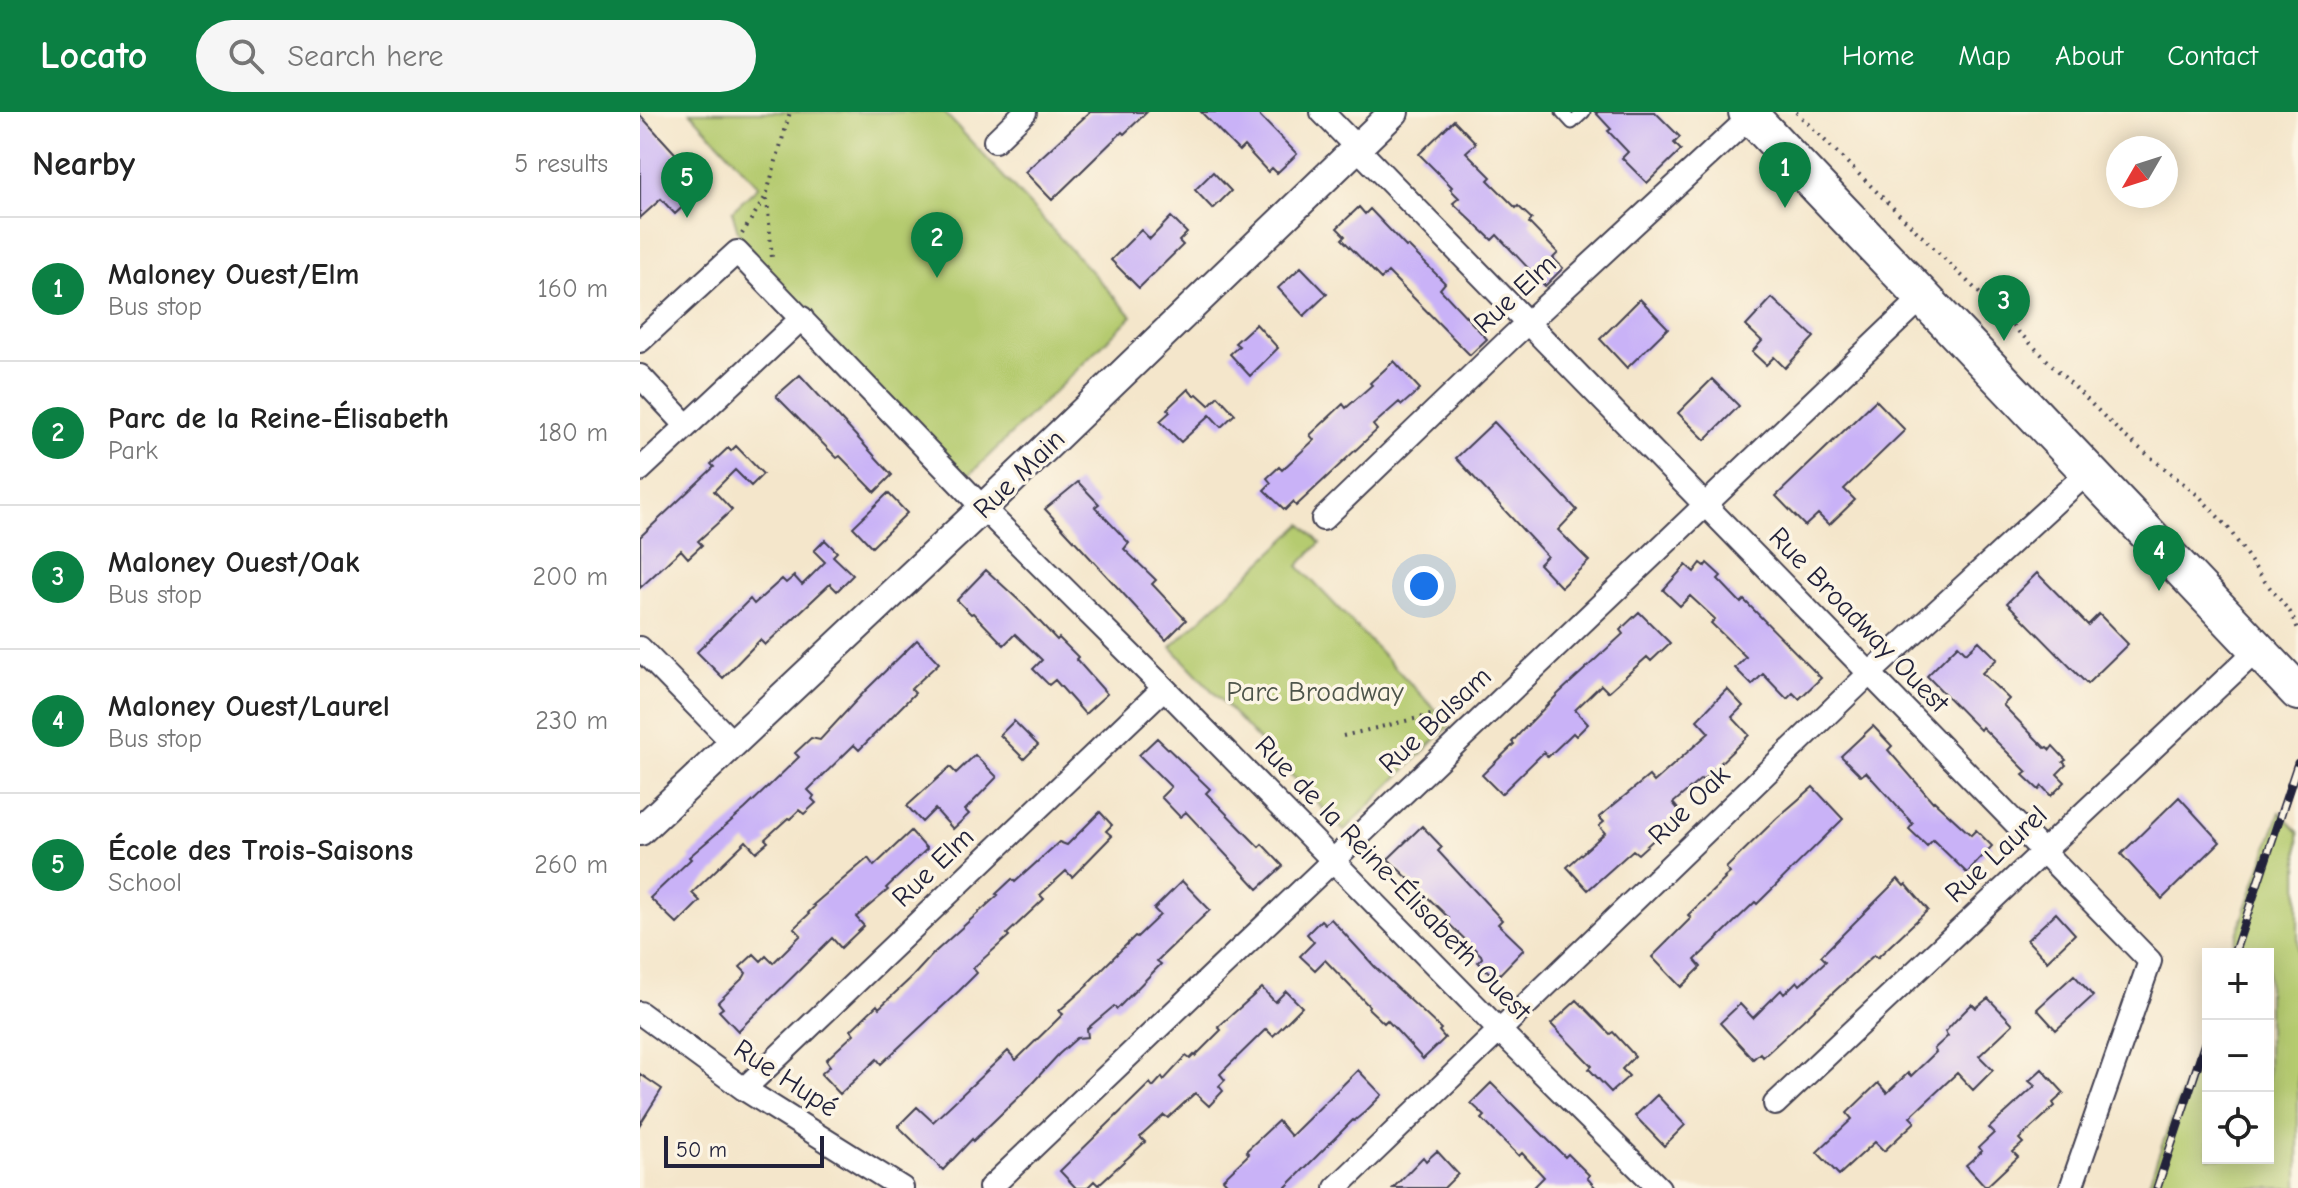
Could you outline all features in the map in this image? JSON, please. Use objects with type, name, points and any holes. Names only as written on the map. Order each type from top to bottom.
[{"type":"main road","points":[[1749,114],[2298,692]]},
{"type":"street","points":[[995,141],[1025,112]]},
{"type":"street","name":"Rue Broadway Ouest","points":[[1322,112],[2150,961],[2071,1188]]},
{"type":"street","name":"Rue Main","points":[[640,831],[983,508],[1394,112]]},
{"type":"street","name":"Rue Elm","points":[[1323,519],[1749,114]]},
{"type":"street","points":[[640,341],[737,252]]},
{"type":"street","name":"Rue de la Reine-Élisabeth Ouest","points":[[737,252],[983,508],[1659,1188]]},
{"type":"street","name":"Rue Balsam","points":[[990,1188],[1332,858],[1923,297]]},
{"type":"street","points":[[640,470],[802,318]]},
{"type":"street","points":[[640,376],[687,426]]},
{"type":"street","name":"Rue Oak","points":[[1336,1188],[1869,674],[2089,471]]},
{"type":"street","points":[[640,648],[734,744]]},
{"type":"street","name":"Rue Laurel","points":[[1775,1104],[2258,649]]},
{"type":"street","name":"Rue Elm","points":[[744,1089],[1164,688]]},
{"type":"street","name":"Rue Hupé","points":[[640,1013],[744,1089],[902,1188]]},
{"type":"lane","points":[[1562,112],[1572,123],[1584,112]]},
{"type":"path","points":[[737,252],[743,230],[766,196],[790,112]]},
{"type":"path","points":[[1796,112],[2122,434],[2200,497],[2229,529],[2262,578],[2290,612],[2298,629]]},
{"type":"path","points":[[764,279],[772,262],[766,196]]},
{"type":"path","points":[[1343,736],[1443,712],[1466,687]]},
{"type":"green space","points":[[690,112],[944,112],[1132,316],[964,480],[741,241],[732,211],[759,186]]},
{"type":"green space","name":"Parc Broadway","points":[[1302,524],[1320,543],[1298,566],[1450,725],[1344,831],[1171,647]]},
{"type":"green space","points":[[2280,812],[2298,832],[2298,1188],[2147,1188],[2202,1033],[2202,1164],[2274,1164],[2274,948],[2232,948]]},
{"type":"building","points":[[1090,112],[1147,112],[1052,200],[1025,172]]},
{"type":"building","points":[[1201,112],[1256,112],[1297,154],[1277,173],[1272,168],[1268,172],[1244,146],[1239,151]]},
{"type":"building","points":[[1595,112],[1655,112],[1680,137],[1674,143],[1681,150],[1647,183],[1622,158],[1628,152]]},
{"type":"building","points":[[640,115],[705,186],[675,214],[661,199],[640,218]]},
{"type":"building","points":[[1454,120],[1476,143],[1466,152],[1491,177],[1488,180],[1532,219],[1529,223],[1558,253],[1553,258],[1563,268],[1545,286],[1497,235],[1492,240],[1453,203],[1459,198],[1450,189],[1452,187],[1419,154]]},
{"type":"building","points":[[1213,172],[1231,191],[1213,209],[1195,190]]},
{"type":"building","points":[[1359,207],[1365,214],[1370,209],[1445,283],[1440,289],[1487,339],[1470,355],[1388,272],[1381,279],[1342,239],[1345,236],[1337,228]]},
{"type":"building","points":[[1171,217],[1187,233],[1179,241],[1183,245],[1139,288],[1111,260],[1141,230],[1150,239]]},
{"type":"building","points":[[1301,267],[1327,294],[1304,316],[1278,288]]},
{"type":"building","points":[[1772,298],[1814,337],[1785,368],[1774,357],[1766,365],[1752,352],[1762,341],[1746,326]]},
{"type":"building","points":[[1640,299],[1668,328],[1627,368],[1600,339]]},
{"type":"building","points":[[1256,324],[1278,348],[1250,376],[1230,354],[1239,346],[1235,343]]},
{"type":"building","points":[[1394,361],[1420,389],[1402,405],[1399,402],[1373,425],[1377,430],[1296,506],[1293,502],[1285,510],[1264,490],[1271,483],[1267,478],[1279,467],[1282,470],[1314,440],[1310,435],[1343,404],[1346,408]]},
{"type":"building","points":[[800,375],[892,475],[875,492],[776,396]]},
{"type":"building","points":[[1712,379],[1739,406],[1705,440],[1678,413]]},
{"type":"building","points":[[1188,389],[1209,405],[1218,396],[1235,414],[1221,427],[1210,415],[1181,442],[1160,421],[1170,412],[1167,409]]},
{"type":"building","points":[[1876,400],[1905,430],[1844,489],[1855,500],[1829,525],[1818,514],[1805,526],[1776,496]]},
{"type":"building","points":[[1494,422],[1577,510],[1558,530],[1589,561],[1561,587],[1539,564],[1547,556],[1456,458]]},
{"type":"building","points":[[736,446],[763,474],[751,486],[735,470],[714,491],[732,510],[698,541],[702,545],[688,558],[681,550],[640,588],[640,537],[714,467],[711,464],[728,448],[731,451]]},
{"type":"building","points":[[1078,482],[1099,504],[1095,507],[1129,543],[1124,549],[1156,580],[1152,584],[1186,620],[1166,640],[1045,509]]},
{"type":"building","points":[[888,493],[907,513],[872,547],[853,527]]},
{"type":"building","points":[[825,540],[837,552],[833,556],[853,575],[837,591],[830,584],[765,645],[760,640],[723,678],[697,652],[750,599],[754,604],[782,579],[786,583],[794,576],[802,585],[825,562],[814,551]]},
{"type":"building","points":[[1701,563],[1705,566],[1707,563],[1721,576],[1718,579],[1741,603],[1744,600],[1821,678],[1799,699],[1793,693],[1787,699],[1763,674],[1752,685],[1735,668],[1746,657],[1711,623],[1715,619],[1690,596],[1680,606],[1663,590],[1686,565],[1694,572]]},
{"type":"building","points":[[986,570],[1078,657],[1076,659],[1107,694],[1085,714],[1055,680],[1049,685],[1033,669],[1042,660],[1015,634],[1004,645],[957,600]]},
{"type":"building","points":[[2037,573],[2088,625],[2099,614],[2128,644],[2087,684],[2007,603]]},
{"type":"building","points":[[1639,612],[1670,643],[1651,661],[1647,657],[1608,692],[1601,685],[1575,710],[1588,724],[1576,736],[1573,733],[1548,757],[1544,752],[1501,794],[1482,775],[1559,693],[1623,634],[1620,630]]},
{"type":"building","points":[[917,640],[939,663],[911,689],[915,693],[859,750],[854,745],[808,790],[816,803],[804,814],[799,810],[788,818],[756,852],[746,841],[692,893],[700,901],[677,924],[650,898],[691,859],[689,857],[799,757],[795,753],[811,738],[820,740]]},
{"type":"building","points":[[1979,641],[1997,659],[1982,673],[2009,699],[2003,705],[2045,748],[2050,750],[2053,746],[2066,760],[2063,762],[2066,765],[2057,774],[2065,782],[2051,796],[2042,786],[2039,790],[2023,775],[2027,772],[1927,676],[1958,645],[1966,653]]},
{"type":"building","points":[[1727,689],[1743,706],[1732,717],[1749,735],[1702,781],[1673,803],[1682,814],[1638,854],[1633,850],[1588,890],[1567,867],[1605,833],[1599,826],[1604,822],[1599,817],[1649,776],[1654,782],[1709,733],[1697,720]]},
{"type":"building","points":[[1014,721],[1038,745],[1024,759],[1000,735]]},
{"type":"building","points":[[1873,726],[1892,746],[1888,750],[1933,802],[1971,835],[1976,830],[1992,846],[1967,873],[1933,840],[1927,846],[1909,829],[1913,824],[1866,772],[1861,776],[1841,756]]},
{"type":"building","points":[[1157,738],[1210,789],[1206,793],[1259,847],[1262,844],[1283,866],[1258,889],[1186,812],[1180,817],[1161,797],[1171,787],[1139,755]]},
{"type":"building","points":[[975,755],[997,777],[965,810],[969,814],[953,829],[935,809],[922,822],[907,806],[950,767],[956,773]]},
{"type":"building","points":[[1813,787],[1843,819],[1695,960],[1701,967],[1681,987],[1652,957],[1730,873],[1726,868]]},
{"type":"building","points":[[2179,797],[2220,842],[2162,899],[2121,854]]},
{"type":"building","points":[[1100,812],[1112,825],[1106,831],[1112,836],[1072,877],[1066,871],[1040,895],[1044,899],[973,968],[977,973],[959,991],[881,1064],[877,1059],[840,1094],[821,1074],[830,1066],[826,1060],[854,1034],[851,1030],[877,1005],[879,1008],[1012,879],[1015,882],[1059,842],[1067,845]]},
{"type":"building","points":[[1422,826],[1442,847],[1438,851],[1502,920],[1498,924],[1524,949],[1499,975],[1497,972],[1493,976],[1478,962],[1481,955],[1446,921],[1449,918],[1388,859]]},
{"type":"building","points":[[911,831],[927,849],[886,888],[888,890],[856,917],[864,926],[841,948],[832,938],[738,1031],[719,1011],[723,1008],[718,1002],[744,977],[746,973],[740,967],[754,954],[761,961],[766,956],[773,963],[801,935],[794,928],[809,914],[813,905],[868,858],[874,866]]},
{"type":"building","points":[[1898,879],[1928,910],[1763,1057],[1760,1053],[1753,1059],[1720,1023],[1740,1004],[1753,1018],[1781,990],[1784,994],[1797,981],[1800,985],[1826,961],[1821,956]]},
{"type":"building","points":[[1182,881],[1210,910],[1157,961],[1161,964],[1117,1009],[1114,1006],[1087,1029],[1088,1037],[1077,1038],[1059,1054],[943,1170],[898,1126],[917,1107],[933,1122],[1008,1051],[1016,1060],[1063,1014],[1059,1011],[1160,915],[1154,909]]},
{"type":"building","points":[[2056,913],[2075,934],[2047,961],[2027,940]]},
{"type":"building","points":[[1331,919],[1375,967],[1441,1029],[1439,1031],[1445,1038],[1423,1059],[1387,1020],[1384,1023],[1368,1008],[1325,960],[1315,970],[1300,956],[1314,942],[1307,934],[1321,920],[1325,924]]},
{"type":"building","points":[[2074,975],[2093,996],[2056,1030],[2037,1009]]},
{"type":"building","points":[[1262,988],[1275,1002],[1286,991],[1302,1007],[1273,1036],[1266,1029],[1220,1074],[1225,1080],[1219,1086],[1223,1091],[1209,1106],[1195,1093],[1168,1118],[1164,1115],[1140,1137],[1145,1142],[1098,1185],[1094,1181],[1087,1188],[1076,1188],[1060,1171],[1150,1083],[1153,1087],[1162,1077],[1164,1080],[1186,1056],[1190,1059],[1195,1056],[1221,1030],[1218,1027]]},
{"type":"building","points":[[1988,998],[2013,1024],[1979,1056],[1993,1070],[1973,1090],[1957,1073],[1910,1117],[1915,1122],[1884,1151],[1875,1142],[1839,1175],[1817,1152],[1852,1119],[1847,1113],[1878,1083],[1887,1093],[1908,1073],[1911,1076],[1936,1052],[1934,1049],[1948,1036],[1945,1032],[1956,1020],[1972,1004],[1976,1008]]},
{"type":"building","points":[[1577,1000],[1635,1056],[1622,1069],[1629,1076],[1611,1092],[1589,1069],[1592,1066],[1551,1024]]},
{"type":"building","points":[[2042,1069],[2064,1093],[2053,1103],[2055,1106],[2019,1139],[2023,1143],[2013,1152],[2018,1157],[1986,1187],[1966,1165],[1982,1151],[1979,1147],[1994,1133],[1989,1128],[2035,1086],[2029,1081]]},
{"type":"building","points":[[1358,1070],[1382,1095],[1285,1188],[1231,1188],[1223,1179],[1249,1154],[1246,1151],[1278,1121],[1291,1136]]},
{"type":"building","points":[[640,1074],[662,1089],[640,1124]]},
{"type":"building","points":[[1491,1083],[1565,1157],[1568,1154],[1589,1175],[1587,1178],[1596,1188],[1533,1188],[1544,1177],[1522,1153],[1519,1156],[1482,1119],[1485,1116],[1471,1103]]},
{"type":"building","points":[[1657,1095],[1685,1125],[1664,1146],[1635,1116]]},
{"type":"building","points":[[1437,1151],[1458,1174],[1444,1188],[1393,1188],[1423,1157],[1426,1161]]},
{"type":"railway","points":[[2236,948],[2298,763]]},
{"type":"railway","points":[[2157,1188],[2202,1052]]},
{"type":"place","name":"Maloney Ouest/Elm","points":[[1785,208]]},
{"type":"place","name":"École des Trois-Saisons","points":[[687,218]]},
{"type":"place","name":"Parc de la Reine-Élisabeth","points":[[937,278]]},
{"type":"place","name":"Maloney Ouest/Oak","points":[[2004,341]]},
{"type":"place","name":"Maloney Ouest/Laurel","points":[[2159,591]]}]
